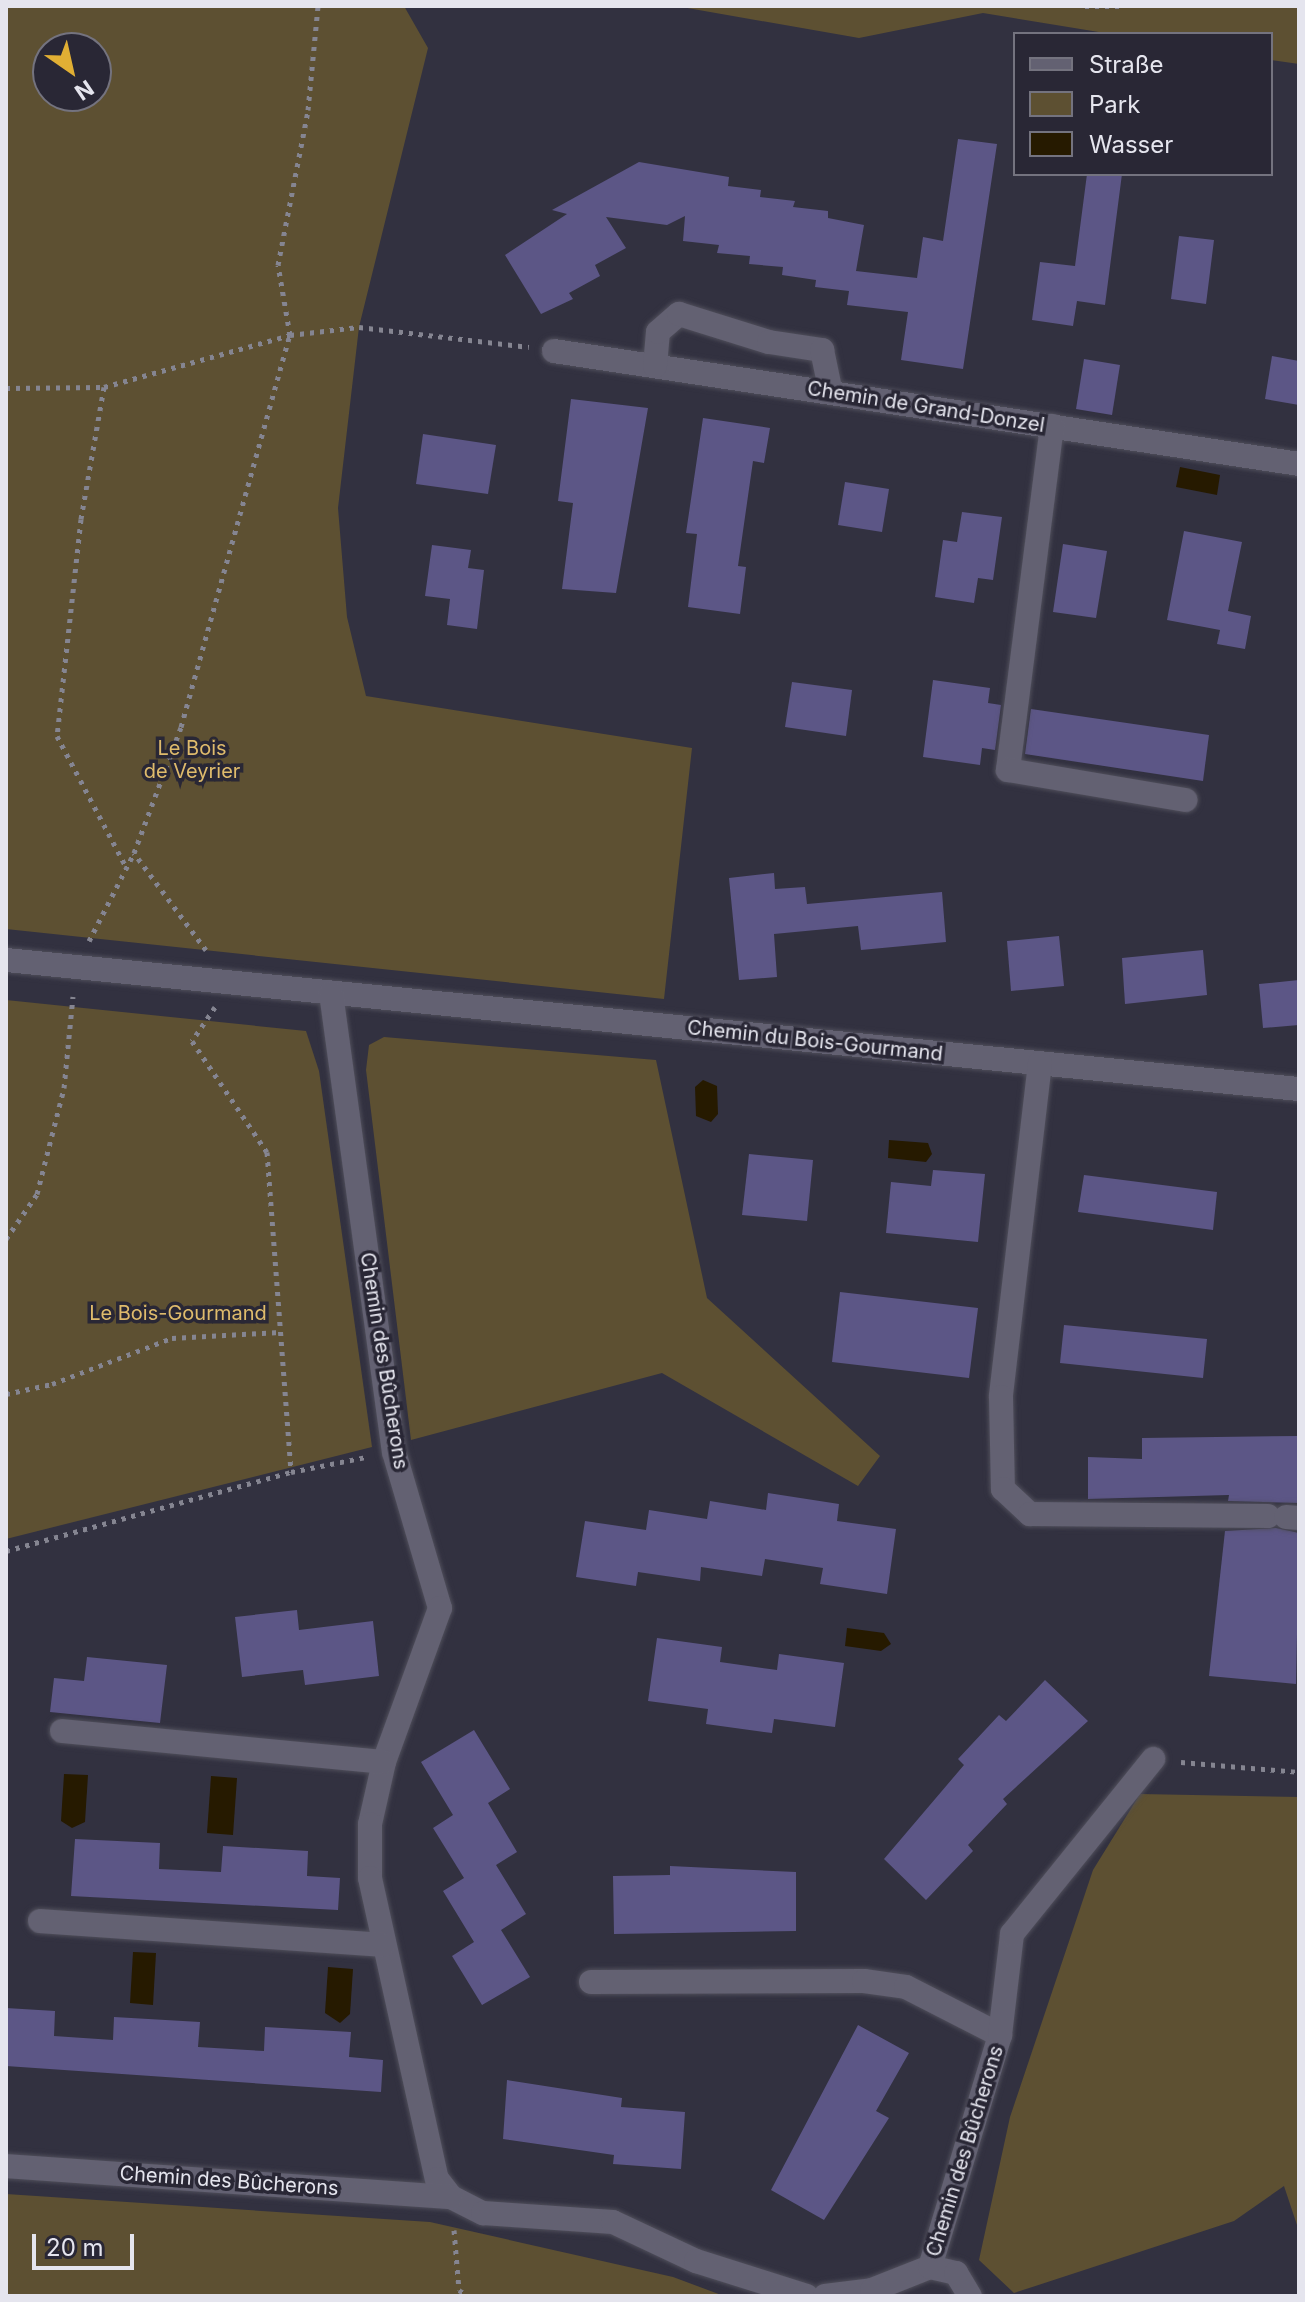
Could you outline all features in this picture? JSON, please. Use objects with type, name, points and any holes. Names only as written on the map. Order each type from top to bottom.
[{"type":"street","points":[[655,366],[658,332],[679,314],[769,342],[822,350],[831,393]]},
{"type":"street","name":"Chemin de Grand-Donzel","points":[[554,351],[1299,464]]},
{"type":"street","points":[[1052,426],[1008,770],[1185,800]]},
{"type":"street","points":[[6,960],[230,984]]},
{"type":"street","name":"Chemin du Bois-Gourmand","points":[[230,984],[1299,1089]]},
{"type":"street","name":"Chemin des Bûcherons","points":[[331,993],[394,1452],[440,1608],[384,1762],[370,1824],[370,1878],[429,2156],[451,2197]]},
{"type":"street","points":[[1040,1063],[1001,1397],[1003,1489],[1030,1514],[1284,1517]]},
{"type":"street","points":[[62,1731],[384,1762]]},
{"type":"street","name":"Chemin des Bûcherons","points":[[930,2267],[1000,2035],[1012,1934],[1153,1759]]},
{"type":"street","points":[[40,1921],[383,1945]]},
{"type":"street","name":"Chemin des Bûcherons","points":[[591,1982],[864,1981],[906,1987],[1000,2035]]},
{"type":"street","name":"Chemin des Bûcherons","points":[[6,2166],[451,2197],[483,2213],[613,2222],[696,2261],[807,2296]]},
{"type":"street","name":"Chemin des Bûcherons","points":[[825,2296],[872,2290],[930,2267],[956,2273],[970,2296]]},
{"type":"path","points":[[6,1239],[37,1194],[64,1088],[76,967],[134,853],[181,727],[290,335],[278,265],[308,110],[318,6]]},
{"type":"path","points":[[1085,6],[1121,6]]},
{"type":"path","points":[[6,388],[104,387],[290,335],[359,327],[554,351]]},
{"type":"path","points":[[104,387],[81,519],[57,736],[126,867]]},
{"type":"path","points":[[134,853],[230,984],[192,1041],[267,1152],[291,1472]]},
{"type":"path","points":[[6,1394],[52,1384],[172,1338],[280,1332]]},
{"type":"path","points":[[6,1551],[291,1472],[394,1452]]},
{"type":"path","points":[[1153,1759],[1299,1772]]},
{"type":"path","points":[[451,2197],[459,2290],[468,2296]]},
{"type":"green space","name":"Le Bois de Veyrier","points":[[6,6],[404,6],[428,48],[359,327],[338,508],[347,617],[366,696],[692,748],[664,999],[6,929]]},
{"type":"green space","points":[[676,6],[1299,6],[1299,64],[1273,60],[1273,32],[1099,32],[983,13],[859,38]]},
{"type":"green space","name":"Le Bois-Gourmand","points":[[6,1000],[306,1031],[319,1071],[372,1447],[6,1539]]},
{"type":"green space","points":[[384,1037],[656,1060],[707,1298],[880,1456],[858,1486],[662,1373],[411,1440],[366,1070],[369,1045]]},
{"type":"green space","points":[[1140,1794],[1299,1797],[1299,2231],[1284,2186],[1234,2221],[1014,2293],[979,2260],[1010,2117],[1093,1870]]},
{"type":"green space","points":[[6,2194],[430,2222],[673,2277],[724,2296],[6,2296]]},
{"type":"water","points":[[1180,467],[1220,475],[1217,495],[1176,487]]},
{"type":"water","points":[[703,1080],[717,1086],[718,1114],[711,1122],[696,1116],[695,1087]]},
{"type":"water","points":[[889,1140],[928,1143],[932,1154],[926,1162],[888,1158]]},
{"type":"water","points":[[847,1628],[884,1633],[891,1644],[881,1651],[845,1646]]},
{"type":"water","points":[[64,1774],[88,1775],[85,1822],[72,1828],[61,1821]]},
{"type":"water","points":[[211,1776],[237,1778],[233,1835],[207,1833]]},
{"type":"water","points":[[133,1952],[156,1953],[153,2005],[130,2003]]},
{"type":"water","points":[[328,1967],[353,1969],[350,2014],[340,2023],[325,2013]]},
{"type":"building","points":[[958,139],[997,144],[963,369],[901,360],[908,312],[847,305],[849,291],[815,287],[816,280],[782,275],[783,267],[749,264],[750,256],[717,253],[719,245],[683,241],[685,216],[667,225],[606,217],[626,248],[595,265],[600,276],[569,293],[573,299],[541,314],[505,255],[567,214],[552,210],[639,162],[729,177],[728,186],[761,190],[760,197],[795,201],[793,207],[828,211],[828,218],[864,225],[856,271],[917,278],[923,237],[943,241]]},
{"type":"building","points":[[1087,176],[1122,176],[1105,305],[1077,301],[1073,326],[1032,320],[1040,262],[1075,266]]},
{"type":"building","points":[[1179,236],[1214,240],[1206,304],[1171,299]]},
{"type":"building","points":[[1272,356],[1299,361],[1299,405],[1265,399]]},
{"type":"building","points":[[1084,359],[1120,365],[1112,415],[1076,409]]},
{"type":"building","points":[[571,399],[648,408],[616,593],[562,589],[573,503],[558,501]]},
{"type":"building","points":[[703,418],[770,428],[764,463],[753,461],[738,566],[746,567],[740,614],[688,607],[697,534],[686,533]]},
{"type":"building","points":[[423,434],[496,445],[488,494],[416,484]]},
{"type":"building","points":[[845,482],[889,489],[882,532],[838,525]]},
{"type":"building","points":[[962,512],[1002,517],[993,580],[978,578],[974,603],[935,597],[943,540],[957,542]]},
{"type":"building","points":[[1184,531],[1242,542],[1228,611],[1251,616],[1245,649],[1217,644],[1220,630],[1167,620]]},
{"type":"building","points":[[1063,544],[1107,551],[1096,618],[1053,612]]},
{"type":"building","points":[[432,545],[471,550],[468,568],[484,570],[477,629],[447,625],[450,599],[425,596]]},
{"type":"building","points":[[933,680],[990,688],[988,703],[1001,705],[995,750],[982,748],[980,765],[923,757]]},
{"type":"building","points":[[792,682],[852,690],[846,736],[785,727]]},
{"type":"building","points":[[1031,709],[1209,735],[1203,781],[1025,754]]},
{"type":"building","points":[[774,873],[775,889],[805,887],[807,904],[942,892],[946,942],[861,950],[858,926],[774,934],[777,977],[739,980],[729,878]]},
{"type":"building","points":[[1059,936],[1064,986],[1011,991],[1007,941]]},
{"type":"building","points":[[1203,950],[1207,995],[1125,1004],[1122,958]]},
{"type":"building","points":[[1299,980],[1299,1025],[1263,1028],[1259,984]]},
{"type":"building","points":[[749,1154],[813,1160],[807,1221],[742,1215]]},
{"type":"building","points":[[933,1170],[985,1174],[978,1242],[886,1233],[891,1182],[931,1186]]},
{"type":"building","points":[[1084,1175],[1217,1192],[1213,1230],[1078,1212]]},
{"type":"building","points":[[840,1292],[978,1308],[969,1378],[832,1362]]},
{"type":"building","points":[[1064,1325],[1207,1339],[1203,1378],[1060,1363]]},
{"type":"building","points":[[1299,1436],[1299,1503],[1228,1501],[1229,1495],[1088,1499],[1088,1457],[1142,1459],[1142,1438]]},
{"type":"building","points":[[768,1493],[839,1504],[837,1521],[896,1529],[887,1594],[820,1584],[823,1568],[765,1559],[762,1576],[701,1567],[700,1581],[638,1572],[636,1586],[576,1577],[585,1521],[646,1530],[649,1510],[707,1519],[710,1501],[766,1510]]},
{"type":"building","points":[[1276,1528],[1299,1533],[1296,1684],[1209,1676],[1225,1531]]},
{"type":"building","points":[[297,1610],[299,1630],[373,1621],[379,1676],[305,1685],[303,1670],[242,1677],[235,1617]]},
{"type":"building","points":[[657,1638],[722,1647],[720,1662],[777,1670],[779,1654],[844,1663],[835,1727],[774,1719],[772,1733],[706,1724],[708,1709],[648,1701]]},
{"type":"building","points":[[87,1657],[167,1665],[160,1723],[50,1712],[54,1678],[84,1681]]},
{"type":"building","points":[[1045,1680],[1088,1721],[1003,1799],[1007,1804],[968,1845],[973,1851],[926,1900],[884,1859],[964,1765],[958,1759],[999,1715],[1006,1721]]},
{"type":"building","points":[[474,1730],[510,1789],[488,1803],[517,1852],[496,1865],[526,1914],[501,1930],[530,1977],[482,2005],[452,1956],[474,1942],[443,1891],[464,1878],[433,1828],[453,1815],[421,1762]]},
{"type":"building","points":[[75,1839],[160,1843],[159,1869],[221,1872],[223,1846],[308,1851],[307,1876],[340,1878],[338,1910],[71,1896]]},
{"type":"building","points":[[670,1866],[796,1872],[796,1931],[614,1934],[613,1876],[670,1875]]},
{"type":"building","points":[[6,2008],[55,2011],[54,2036],[113,2040],[114,2017],[200,2022],[198,2047],[264,2051],[265,2027],[351,2032],[349,2057],[383,2060],[381,2092],[6,2066]]},
{"type":"building","points":[[858,2025],[909,2053],[876,2111],[889,2118],[824,2220],[771,2190]]},
{"type":"building","points":[[507,2080],[622,2098],[621,2107],[685,2112],[681,2169],[613,2164],[614,2155],[503,2139]]}]
